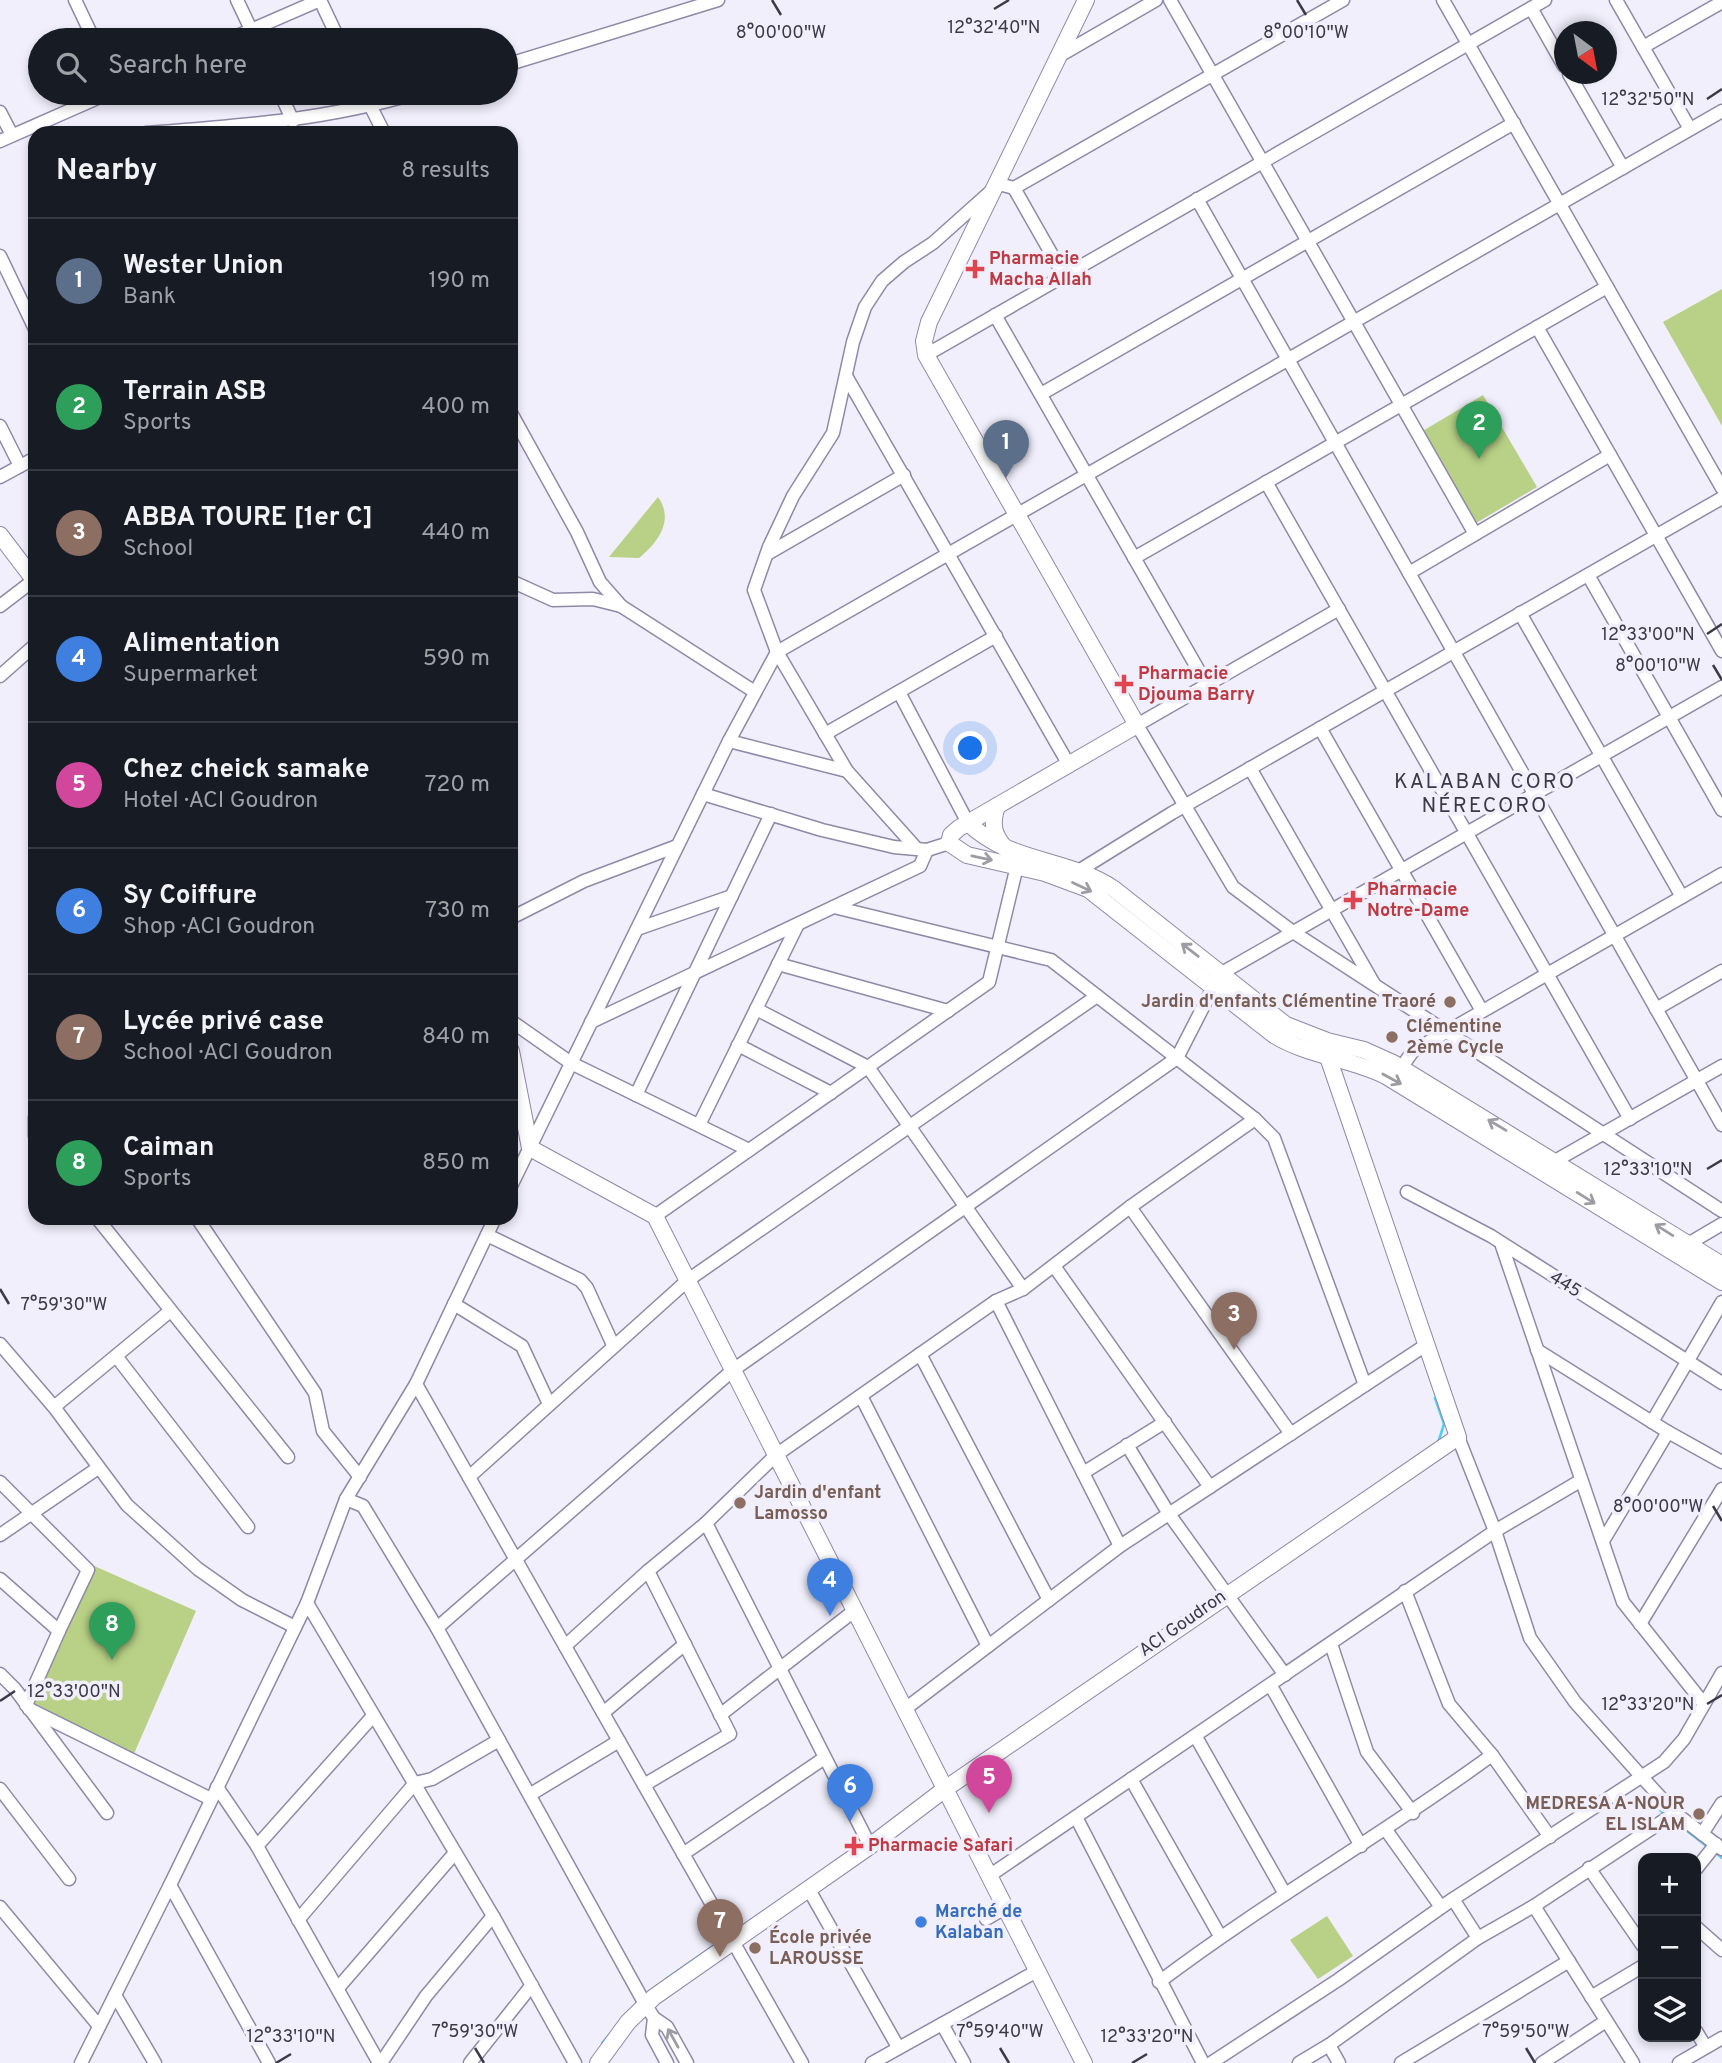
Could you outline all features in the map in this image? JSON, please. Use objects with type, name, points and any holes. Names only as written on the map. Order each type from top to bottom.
[{"type":"street","points":[[75,0],[88,28]]},
{"type":"street","points":[[237,0],[251,28]]},
{"type":"street","points":[[267,28],[320,0],[333,28]]},
{"type":"street","points":[[518,61],[718,0]]},
{"type":"street","points":[[1086,0],[1059,56],[1006,186],[929,322],[924,341],[926,355],[1183,806],[1233,887],[1293,932],[1376,987],[1722,1211]]},
{"type":"street","points":[[1059,56],[1156,0]]},
{"type":"street","points":[[1170,0],[1475,534]]},
{"type":"street","points":[[922,850],[847,771],[777,652],[754,590],[793,496],[833,433],[865,307],[882,281],[904,262],[1006,186],[1212,75],[1343,0]]},
{"type":"street","points":[[1443,0],[1722,488]]},
{"type":"street","points":[[926,355],[1545,0]]},
{"type":"street","points":[[1616,0],[1690,130]]},
{"type":"street","points":[[1643,47],[1722,2]]},
{"type":"street","points":[[1531,8],[1554,48]]},
{"type":"street","points":[[1575,84],[1623,168]]},
{"type":"street","points":[[33,126],[81,105]]},
{"type":"street","points":[[286,105],[293,121]]},
{"type":"street","points":[[254,126],[377,105]]},
{"type":"street","points":[[371,107],[380,126]]},
{"type":"street","points":[[518,1172],[729,741],[777,652],[1722,111]]},
{"type":"street","points":[[0,112],[12,135]]},
{"type":"street","points":[[1041,394],[1514,123]]},
{"type":"street","points":[[1006,186],[1064,276]]},
{"type":"street","points":[[1197,199],[1722,1125]]},
{"type":"street","points":[[0,256],[28,314]]},
{"type":"street","points":[[1134,558],[1607,287]]},
{"type":"street","points":[[995,315],[1207,685]]},
{"type":"street","points":[[1537,327],[1722,651]]},
{"type":"street","points":[[846,376],[1069,765]]},
{"type":"street","points":[[0,426],[20,466]]},
{"type":"street","points":[[518,426],[577,531],[600,582],[621,606],[755,692]]},
{"type":"street","points":[[1409,573],[1610,455]]},
{"type":"street","points":[[0,477],[28,462]]},
{"type":"street","points":[[767,554],[904,475]]},
{"type":"street","points":[[1266,482],[1630,1119]]},
{"type":"street","points":[[1080,870],[1183,806],[1722,498]]},
{"type":"street","points":[[0,535],[28,572]]},
{"type":"street","points":[[1588,575],[1722,810]]},
{"type":"street","points":[[518,584],[553,600],[593,599],[621,606]]},
{"type":"street","points":[[0,606],[28,586]]},
{"type":"street","points":[[949,843],[951,835],[968,823],[1339,609]]},
{"type":"street","points":[[1520,613],[1682,897]]},
{"type":"street","points":[[825,734],[996,636]]},
{"type":"street","points":[[0,676],[28,651]]},
{"type":"street","points":[[437,1628],[733,1370],[1177,1058],[1217,981],[1293,932],[1722,687]]},
{"type":"street","points":[[899,692],[968,823],[987,840],[1007,850],[1080,870],[1114,889],[1217,981]]},
{"type":"street","points":[[1320,728],[1482,1011]]},
{"type":"street","points":[[729,741],[847,771]]},
{"type":"street","points":[[1250,768],[1376,987]]},
{"type":"street","points":[[703,794],[822,830],[922,850],[949,843],[967,855],[1017,866],[1088,889],[1217,981],[1286,1025],[1327,1049],[1386,1076],[1722,1282]]},
{"type":"street","points":[[997,806],[993,827],[995,836],[1007,850]]},
{"type":"street","points":[[636,1095],[771,814]]},
{"type":"street","points":[[518,914],[584,881],[677,846]]},
{"type":"street","points":[[591,1022],[920,866],[922,850]]},
{"type":"street","points":[[655,1216],[989,982],[1017,866]]},
{"type":"street","points":[[1401,1068],[1413,1051],[1722,874]]},
{"type":"street","points":[[637,929],[732,896]]},
{"type":"street","points":[[834,907],[1051,960],[1255,1119],[1274,1138],[1365,1385]]},
{"type":"street","points":[[699,1125],[798,924]]},
{"type":"street","points":[[778,964],[948,1011]]},
{"type":"street","points":[[1656,1009],[1722,971]]},
{"type":"street","points":[[469,1478],[688,1280],[1097,996]]},
{"type":"street","points":[[756,1009],[868,1067],[1023,1289]]},
{"type":"street","points":[[518,1026],[571,1063],[749,1150]]},
{"type":"street","points":[[738,1045],[831,1093]]},
{"type":"street","points":[[1327,1049],[1364,1050],[1401,1068],[1722,1265]]},
{"type":"street","points":[[1327,1049],[1426,1345],[1495,1531],[1530,1639],[1575,1702],[1641,1776],[1675,1813],[1719,1847],[1701,1864]]},
{"type":"street","points":[[1555,1161],[1722,1066]]},
{"type":"street","points":[[518,1087],[530,1148]]},
{"type":"street","points":[[565,1646],[706,1523],[776,1455],[996,1301],[1023,1289],[1130,1207],[1255,1119]]},
{"type":"street","points":[[530,1148],[655,1216],[1084,2063]]},
{"type":"street","name":"445","points":[[1406,1192],[1491,1237],[1722,1383]]},
{"type":"street","points":[[1130,1207],[1291,1433]]},
{"type":"street","points":[[1688,1244],[1722,1224]]},
{"type":"street","points":[[102,1225],[169,1312],[288,1457]]},
{"type":"street","points":[[202,1225],[314,1393],[323,1431],[360,1477]]},
{"type":"street","points":[[81,2063],[307,1603],[346,1499],[416,1384],[492,1225]]},
{"type":"street","points":[[487,1235],[580,1280],[587,1288],[614,1345]]},
{"type":"street","points":[[1503,1246],[1623,1602],[1704,1704]]},
{"type":"street","points":[[1054,1266],[1210,1487]]},
{"type":"street","points":[[996,1301],[1120,1546]]},
{"type":"street","points":[[1652,1422],[1722,1302]]},
{"type":"street","points":[[454,1304],[522,1346],[549,1404]]},
{"type":"street","points":[[54,1407],[169,1312]]},
{"type":"street","points":[[0,1344],[54,1407],[127,1505],[198,1569],[242,1600],[295,1627]]},
{"type":"street","points":[[905,1709],[1120,1546],[1426,1345]]},
{"type":"street","points":[[1536,1350],[1668,1432],[1722,1462]]},
{"type":"street","points":[[920,1354],[1049,1600]]},
{"type":"street","points":[[116,1356],[248,1527]]},
{"type":"street","points":[[416,1384],[802,2063]]},
{"type":"street","points":[[861,1396],[988,1646]]},
{"type":"street","points":[[1083,1473],[1165,1422]]},
{"type":"street","points":[[1603,1541],[1668,1432]]},
{"type":"street","name":"ACI Goudron","points":[[598,2063],[645,2004],[870,1846],[945,1789],[1458,1437]]},
{"type":"street","points":[[1127,1446],[1169,1514],[1285,1675]]},
{"type":"street","points":[[0,1535],[98,1468]]},
{"type":"street","points":[[989,1876],[1196,1737],[1405,1591],[1495,1531],[1580,1481]]},
{"type":"street","points":[[0,1482],[88,1567],[27,1707]]},
{"type":"street","points":[[1640,1624],[1722,1489]]},
{"type":"street","points":[[346,1499],[363,1506],[437,1628],[645,2004],[654,2018],[667,2027],[687,2063]]},
{"type":"street","points":[[706,1523],[823,1759],[870,1846]]},
{"type":"street","points":[[644,1785],[730,1734],[648,1571]]},
{"type":"street","points":[[0,1579],[58,1631]]},
{"type":"street","points":[[1405,1591],[1449,1704],[1492,1755],[1550,1837]]},
{"type":"street","points":[[307,1603],[493,1916],[575,2063]]},
{"type":"street","points":[[720,1715],[854,1611]]},
{"type":"street","points":[[603,1713],[685,1644]]},
{"type":"street","points":[[1331,1644],[1367,1752],[1413,1812]]},
{"type":"street","points":[[0,1674],[107,1813]]},
{"type":"street","points":[[1211,2063],[1338,1980],[1453,1899],[1664,1762],[1684,1739],[1722,1674]]},
{"type":"street","points":[[1270,1685],[1360,1846]]},
{"type":"street","points":[[27,1707],[214,1793],[257,1846],[380,2063],[426,1996],[493,1916]]},
{"type":"street","points":[[257,1846],[373,1716]]},
{"type":"street","points":[[1196,1737],[1285,1894]]},
{"type":"street","points":[[298,1920],[415,1783],[432,1779],[499,1740]]},
{"type":"street","points":[[531,1794],[620,1741]]},
{"type":"street","points":[[1159,1982],[1220,1936],[1413,1812],[1492,1755]]},
{"type":"street","points":[[683,1854],[823,1759]]},
{"type":"street","points":[[1131,1779],[1220,1936]]},
{"type":"street","points":[[0,1789],[69,1879]]},
{"type":"street","points":[[1702,1834],[1722,1803]]},
{"type":"street","points":[[1299,2063],[1329,2045],[1478,1938],[1534,1906],[1675,1813]]},
{"type":"street","points":[[1076,1817],[1203,2063]]},
{"type":"street","points":[[1385,1830],[1441,1907]]},
{"type":"street","points":[[338,1988],[454,1854]]},
{"type":"street","points":[[1589,1868],[1638,1935]]},
{"type":"street","points":[[170,1885],[269,2063]]},
{"type":"street","points":[[808,1888],[898,2047]]},
{"type":"street","points":[[1453,1899],[1478,1938]]},
{"type":"street","points":[[0,1906],[100,2026]]},
{"type":"street","points":[[1534,1906],[1633,2063]]},
{"type":"street","points":[[986,1919],[1005,1908]]},
{"type":"street","points":[[1701,1931],[1722,1950]]},
{"type":"street","points":[[1401,2063],[1569,1961]]},
{"type":"street","points":[[1591,1997],[1638,1969]]},
{"type":"street","points":[[872,2063],[1037,1971]]},
{"type":"street","points":[[470,2063],[532,1986]]},
{"type":"street","points":[[115,1995],[155,2063]]},
{"type":"street","points":[[654,2018],[652,2035],[667,2063]]},
{"type":"street","points":[[1542,2063],[1606,2021]]},
{"type":"street","points":[[942,2024],[964,2063]]},
{"type":"street","points":[[1679,2063],[1722,2038]]},
{"type":"street","points":[[1701,2039],[1705,2046]]},
{"type":"street","points":[[1329,2045],[1339,2063]]},
{"type":"green space","points":[[1722,289],[1722,426],[1663,322]]},
{"type":"green space","points":[[1483,395],[1537,487],[1476,523],[1421,432]]},
{"type":"green space","points":[[658,497],[665,515],[662,531],[652,546],[639,558],[609,557]]},
{"type":"green space","points":[[92,1565],[196,1611],[133,1756],[29,1710]]},
{"type":"green space","points":[[1327,1916],[1353,1956],[1318,1979],[1290,1940]]},
{"type":"waterway","points":[[1435,1398],[1444,1424],[1438,1443]]},
{"type":"waterway","points":[[1654,1806],[1665,1814]]},
{"type":"waterway","points":[[1673,1820],[1709,1848]]},
{"type":"waterway","points":[[1715,1852],[1722,1858]]},
{"type":"waterway","points":[[732,1933],[784,1897]]},
{"type":"waterway","points":[[666,1979],[726,1937]]},
{"type":"waterway","points":[[602,2043],[609,2035]]},
{"type":"place","name":"Pharmacie Macha Allah","points":[[975,269]]},
{"type":"place","name":"Terrain ASB","points":[[1479,459]]},
{"type":"place","name":"Wester Union","points":[[1006,478]]},
{"type":"place","name":"Pharmacie Djouma Barry","points":[[1124,684]]},
{"type":"place","name":"Pharmacie Notre-Dame","points":[[1353,900]]},
{"type":"place","name":"Jardin d'enfants Clémentine Traoré","points":[[1450,1002]]},
{"type":"place","name":"Clémentine 2ème Cycle","points":[[1392,1037]]},
{"type":"place","name":"ABBA TOURE [1er C]","points":[[1234,1350]]},
{"type":"place","name":"Jardin d'enfant Lamosso","points":[[740,1503]]},
{"type":"place","name":"Alimentation","points":[[830,1616]]},
{"type":"place","name":"Caiman","points":[[112,1660]]},
{"type":"place","name":"Chez cheick samake","points":[[989,1813]]},
{"type":"place","name":"MEDRESA A-NOUR EL ISLAM","points":[[1699,1814]]},
{"type":"place","name":"Sy Coiffure","points":[[850,1822]]},
{"type":"place","name":"Pharmacie Safari","points":[[854,1846]]},
{"type":"place","name":"Marché de Kalaban","points":[[921,1922]]},
{"type":"place","name":"École privée LAROUSSE","points":[[755,1948]]},
{"type":"place","name":"Lycée privé case","points":[[720,1957]]},
{"type":"district","name":"KALABAN CORO NÉRECORO","points":[[1485,794]]}]
